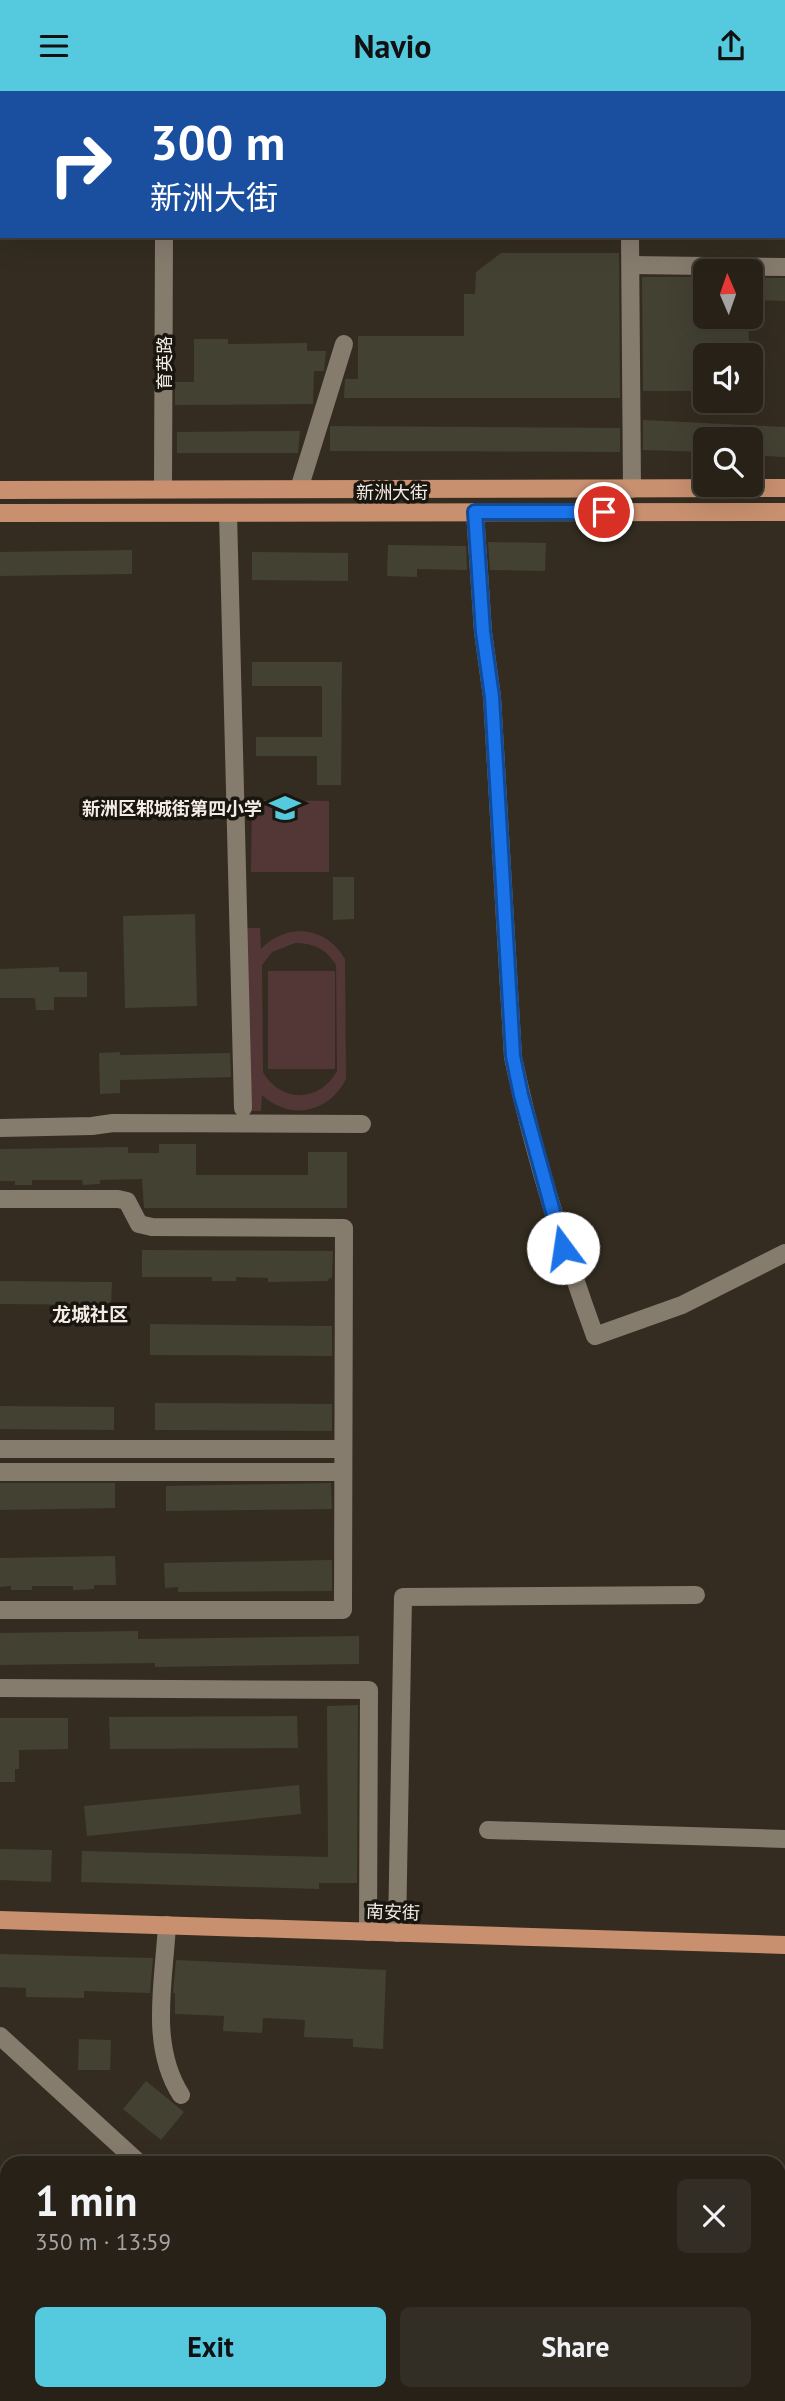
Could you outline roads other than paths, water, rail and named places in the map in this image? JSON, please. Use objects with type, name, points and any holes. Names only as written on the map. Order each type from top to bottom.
[{"type":"main road","name":"新洲大街","points":[[0,489],[785,488]]},
{"type":"main road","name":"新洲大街","points":[[0,513],[785,512]]},
{"type":"main road","name":"南安街","points":[[0,1920],[785,1945]]},
{"type":"street","name":"育英路","points":[[163,489],[164,238]]},
{"type":"street","points":[[630,238],[632,489]]},
{"type":"street","points":[[631,265],[785,267]]},
{"type":"street","points":[[299,489],[344,344]]},
{"type":"street","points":[[475,512],[483,632],[492,697],[513,1056],[563,1248],[595,1336],[682,1305],[785,1253]]},
{"type":"street","points":[[228,513],[243,1108]]},
{"type":"street","points":[[0,1128],[113,1123],[362,1124]]},
{"type":"street","points":[[0,1199],[118,1199],[127,1201],[139,1224],[152,1227],[344,1228],[343,1610],[0,1610]]},
{"type":"street","points":[[0,1449],[343,1449]]},
{"type":"street","points":[[0,1472],[343,1472]]},
{"type":"street","points":[[397,1933],[403,1597],[696,1595]]},
{"type":"street","points":[[0,1688],[369,1690],[368,1932]]},
{"type":"street","points":[[488,1830],[785,1839]]},
{"type":"street","points":[[167,1925],[161,2039],[169,2073],[181,2095]]},
{"type":"street","points":[[0,2036],[131,2156]]},
{"type":"street","points":[[547,2401],[592,2401]]},
{"type":"place","name":"新洲区邾城街第四小学","points":[[285,808]]},
{"type":"district","name":"龙城社区","points":[[90,1314]]}]
